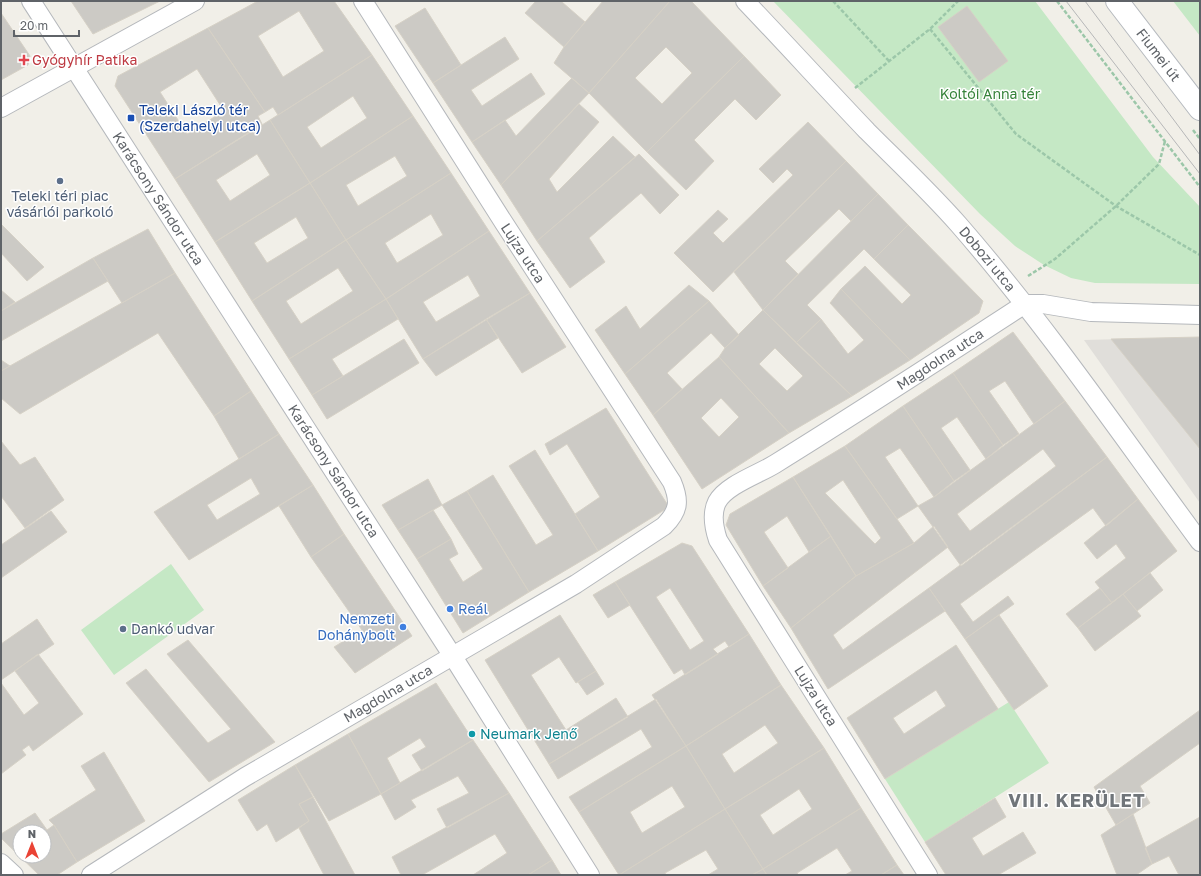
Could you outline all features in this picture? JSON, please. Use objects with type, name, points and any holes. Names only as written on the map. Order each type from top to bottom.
[{"type":"main road","name":"Fiumei út","points":[[1118,1],[1200,109]]},
{"type":"street","name":"Karácsony Sándor utca","points":[[31,1],[452,655],[590,875]]},
{"type":"street","points":[[1,108],[194,1]]},
{"type":"street","name":"Lujza utca","points":[[364,1],[508,230],[672,482],[678,495],[677,506]]},
{"type":"street","name":"Dobozi utca","points":[[746,1],[841,103],[958,224],[1025,304],[1087,385],[1200,542]]},
{"type":"street","points":[[1025,304],[1042,304],[1091,312],[1200,315]]},
{"type":"street","name":"Magdolna utca","points":[[714,513],[718,502],[727,491],[773,465],[862,410],[1025,304]]},
{"type":"street","name":"Magdolna utca","points":[[91,875],[245,777],[576,584],[658,530],[673,517],[677,506]]},
{"type":"street","name":"Lujza utca","points":[[714,513],[714,528],[718,540],[928,875]]},
{"type":"street","points":[[1,863],[14,875]]},
{"type":"path","points":[[833,1],[889,61]]},
{"type":"path","points":[[841,103],[856,87],[930,29],[958,1]]},
{"type":"path","points":[[1057,1],[1200,187]]},
{"type":"path","points":[[930,29],[1016,134],[1116,206],[1200,255]]},
{"type":"path","points":[[1010,286],[1055,260],[1116,206],[1159,164],[1165,140]]},
{"type":"shaded area","points":[[1200,337],[1200,503],[1084,340]]},
{"type":"green space","name":"Koltói Anna tér","points":[[773,1],[1035,1],[1153,157],[1200,207],[1200,284],[1095,283],[1071,278],[1044,265],[1015,246],[980,214]]},
{"type":"green space","points":[[1173,1],[1200,1],[1200,36]]},
{"type":"green space","points":[[171,564],[204,610],[114,675],[81,630]]},
{"type":"green space","points":[[1009,702],[1049,763],[925,842],[885,779]]},
{"type":"building","points":[[71,1],[160,1],[93,34]]},
{"type":"building","points":[[258,1],[334,1],[372,55],[278,115],[273,107],[265,112],[208,28]],"holes":[[[299,11],[324,51],[283,77],[258,36]]]},
{"type":"building","points":[[536,1],[564,1],[562,2],[585,22],[564,47],[525,13]]},
{"type":"building","points":[[603,1],[670,1],[589,93],[554,63],[564,47]]},
{"type":"building","points":[[670,1],[691,1],[744,56],[647,152],[589,93]],"holes":[[[666,47],[692,73],[662,104],[635,78]]]},
{"type":"building","points":[[967,6],[1008,61],[979,82],[938,27]]},
{"type":"building","points":[[425,8],[461,65],[433,83],[395,26]]},
{"type":"building","points":[[1,13],[30,56],[28,65],[1,80]]},
{"type":"building","points":[[208,28],[265,112],[258,116],[262,124],[175,179],[115,86],[118,76]],"holes":[[[197,69],[224,111],[187,134],[160,92]]]},
{"type":"building","points":[[505,37],[519,59],[471,90],[482,106],[531,73],[545,94],[472,142],[433,83]]},
{"type":"building","points":[[372,55],[413,116],[310,183],[270,120]],"holes":[[[353,96],[367,118],[321,148],[307,127]]]},
{"type":"building","points":[[744,56],[781,95],[756,120],[735,99],[694,140],[714,161],[686,190],[647,152]]},
{"type":"building","points":[[572,78],[589,93],[501,185],[472,142],[505,120],[516,136]]},
{"type":"building","points":[[579,104],[599,122],[549,179],[557,192],[613,136],[635,157],[537,241],[501,185]]},
{"type":"building","points":[[413,116],[451,173],[346,240],[310,183]],"holes":[[[395,156],[407,176],[358,206],[346,185]]]},
{"type":"building","points":[[270,120],[310,183],[215,242],[175,179]],"holes":[[[257,154],[270,175],[230,201],[216,180]]]},
{"type":"building","points":[[808,122],[846,161],[713,292],[674,253],[718,210],[728,219],[713,233],[723,243],[793,175],[787,169],[773,183],[759,169]]},
{"type":"building","points":[[639,154],[679,195],[660,214],[641,193],[589,238],[605,262],[570,288],[537,241]]},
{"type":"building","points":[[846,161],[878,194],[851,221],[839,209],[785,261],[798,274],[763,310],[734,272]]},
{"type":"building","points":[[451,173],[489,231],[386,299],[346,240]],"holes":[[[431,214],[443,235],[397,263],[385,243]]]},
{"type":"building","points":[[310,183],[346,240],[252,301],[215,242]],"holes":[[[296,217],[308,238],[267,263],[254,243]]]},
{"type":"building","points":[[878,194],[908,225],[874,259],[864,249],[807,305],[821,319],[796,343],[763,310]]},
{"type":"building","points":[[1,224],[44,267],[27,281],[1,253]]},
{"type":"building","points":[[908,225],[983,301],[979,313],[910,360],[841,289],[865,266],[902,304],[911,295],[874,259]]},
{"type":"building","points":[[148,229],[175,273],[122,303],[93,258]]},
{"type":"building","points":[[489,231],[530,293],[423,359],[386,299]],"holes":[[[468,275],[480,296],[436,322],[423,302]]]},
{"type":"building","points":[[346,240],[386,299],[289,359],[252,301]],"holes":[[[338,268],[353,291],[301,324],[286,301]]]},
{"type":"building","points":[[93,258],[108,281],[1,341],[1,311]]},
{"type":"building","points":[[175,273],[251,391],[214,416],[158,333],[20,414],[1,398],[1,371]]},
{"type":"building","points":[[689,285],[709,301],[625,374],[595,330],[626,306],[640,329]]},
{"type":"building","points":[[841,289],[910,360],[852,396],[796,343],[821,319],[848,354],[864,340],[830,303]]},
{"type":"building","points":[[1,290],[15,302],[1,311]]},
{"type":"building","points":[[530,293],[566,347],[522,373],[486,319]]},
{"type":"building","points":[[386,299],[398,319],[332,359],[343,376],[312,395],[289,359]]},
{"type":"building","points":[[709,301],[739,335],[725,348],[711,333],[667,373],[682,389],[653,415],[625,374]]},
{"type":"building","points":[[763,310],[852,396],[789,433],[719,357],[725,348]],"holes":[[[775,348],[803,376],[787,391],[759,364]]]},
{"type":"building","points":[[486,319],[498,338],[436,376],[423,359]]},
{"type":"building","points":[[1013,332],[1065,401],[1034,424],[1005,381],[989,391],[1019,434],[1003,445],[953,373]]},
{"type":"building","points":[[1200,337],[1200,449],[1111,339]]},
{"type":"building","points":[[404,339],[419,363],[327,419],[312,395]]},
{"type":"building","points":[[719,357],[789,433],[702,489],[653,415]],"holes":[[[721,398],[739,417],[719,437],[701,418]]]},
{"type":"building","points":[[1,360],[10,366],[1,371]]},
{"type":"building","points":[[953,373],[1003,445],[986,459],[957,417],[941,428],[970,470],[954,481],[903,406]]},
{"type":"building","points":[[251,391],[279,434],[239,459],[214,416]]},
{"type":"building","points":[[1065,401],[1107,457],[961,566],[918,506],[934,497]],"holes":[[[1043,449],[1056,466],[970,531],[957,514]]]},
{"type":"building","points":[[903,406],[954,481],[934,497],[900,448],[885,457],[918,506],[897,519],[845,446]]},
{"type":"building","points":[[606,408],[669,507],[598,551],[575,514],[600,497],[567,444],[550,455],[545,444]]},
{"type":"building","points":[[279,434],[313,485],[189,560],[154,512]],"holes":[[[251,478],[260,494],[217,520],[207,505]]]},
{"type":"building","points":[[1,441],[20,465],[35,457],[64,500],[25,528],[1,496]]},
{"type":"building","points":[[845,446],[914,543],[856,576],[793,477]],"holes":[[[843,480],[881,538],[875,544],[825,493]]]},
{"type":"building","points":[[535,450],[598,551],[529,592],[467,491],[493,475],[536,545],[553,535],[509,466]]},
{"type":"building","points":[[1107,457],[1138,499],[1106,526],[1093,508],[960,604],[973,622],[1008,596],[1014,604],[965,639],[929,588]]},
{"type":"building","points":[[793,477],[831,536],[809,552],[787,516],[764,532],[788,568],[763,586],[726,525],[730,514]]},
{"type":"building","points":[[428,479],[442,505],[398,530],[382,505]]},
{"type":"building","points":[[313,485],[344,534],[311,557],[279,506]]},
{"type":"building","points":[[467,491],[529,592],[463,633],[417,559],[451,539],[458,554],[449,559],[463,582],[483,569],[442,505]]},
{"type":"building","points":[[1138,499],[1177,551],[1112,603],[1095,582],[1126,558],[1116,544],[1097,559],[1084,543]]},
{"type":"building","points":[[433,510],[451,539],[417,559],[398,530]]},
{"type":"building","points":[[51,511],[67,532],[1,578],[1,545]]},
{"type":"building","points":[[934,526],[948,547],[833,635],[843,650],[929,588],[945,611],[828,689],[791,628],[856,576],[914,543]]},
{"type":"building","points":[[344,534],[412,636],[355,673],[334,647],[362,630],[311,557]]},
{"type":"building","points":[[831,536],[856,576],[791,628],[763,586]]},
{"type":"building","points":[[682,543],[692,546],[749,634],[729,647],[725,641],[713,649],[718,654],[685,675],[682,669],[674,674],[615,582]],"holes":[[[670,588],[704,641],[690,650],[656,597]]]},
{"type":"building","points":[[1150,573],[1163,590],[1137,611],[1123,594]]},
{"type":"building","points":[[615,582],[630,605],[608,618],[593,595]]},
{"type":"building","points":[[1100,588],[1112,603],[1078,628],[1066,614]]},
{"type":"building","points":[[1123,594],[1141,616],[1095,651],[1078,628]]},
{"type":"building","points":[[560,615],[596,671],[576,683],[559,657],[531,675],[566,730],[616,698],[628,717],[549,764],[485,660]]},
{"type":"building","points":[[999,615],[1048,686],[1014,710],[965,639]]},
{"type":"building","points":[[37,619],[54,644],[1,680],[1,644]]},
{"type":"building","points":[[749,634],[781,685],[686,746],[652,695]]},
{"type":"building","points":[[188,640],[275,742],[209,782],[126,683],[146,669],[208,743],[231,729],[167,654]]},
{"type":"building","points":[[956,645],[998,709],[885,779],[847,718]],"holes":[[[936,690],[946,706],[904,734],[893,718]]]},
{"type":"building","points":[[38,654],[83,714],[33,751],[29,745],[22,750],[26,755],[1,774],[1,683],[24,715],[39,703],[15,671]]},
{"type":"building","points":[[596,671],[604,684],[587,695],[578,682]]},
{"type":"building","points":[[436,683],[473,740],[422,771],[412,755],[426,747],[420,738],[387,758],[400,783],[381,794],[348,734]]},
{"type":"building","points":[[781,685],[824,748],[725,809],[686,746]],"holes":[[[765,725],[778,743],[734,773],[722,754]]]},
{"type":"building","points":[[656,699],[686,746],[579,812],[569,797],[652,747],[641,729],[558,779],[549,764]]},
{"type":"building","points":[[1200,710],[1200,743],[1140,786],[1150,803],[1116,825],[1094,787]]},
{"type":"building","points":[[348,734],[381,794],[329,821],[295,765]]},
{"type":"building","points":[[473,740],[509,793],[447,828],[437,809],[469,793],[458,776],[411,800],[416,807],[395,820],[381,794]]},
{"type":"building","points":[[686,746],[725,809],[619,875],[579,812]],"holes":[[[672,786],[685,807],[642,833],[630,812]]]},
{"type":"building","points":[[824,748],[861,808],[763,869],[725,809]],"holes":[[[799,789],[812,809],[773,835],[760,815]]]},
{"type":"building","points":[[104,752],[145,821],[77,862],[54,825],[49,820],[96,790],[81,766]]},
{"type":"building","points":[[295,765],[313,797],[299,804],[309,821],[276,842],[267,824],[257,831],[238,800]]},
{"type":"building","points":[[509,793],[552,860],[528,875],[473,875],[507,853],[495,834],[422,875],[401,875],[392,857]]},
{"type":"building","points":[[313,797],[355,875],[324,875],[299,828],[309,821],[299,804]]},
{"type":"building","points":[[995,798],[1006,817],[972,838],[983,856],[1023,832],[1036,853],[998,875],[946,875],[925,842]]},
{"type":"building","points":[[861,808],[897,865],[881,875],[845,875],[852,871],[837,848],[797,873],[799,875],[767,875],[763,869]]},
{"type":"building","points":[[725,809],[763,869],[752,875],[708,875],[718,869],[706,850],[665,873],[666,875],[619,875]]},
{"type":"building","points":[[35,813],[43,824],[17,824]]},
{"type":"building","points":[[1133,814],[1152,864],[1136,875],[1117,875],[1101,835]]},
{"type":"building","points":[[1200,817],[1200,875],[1179,875],[1169,856],[1152,864],[1145,848]]},
{"type":"building","points":[[54,825],[77,862],[57,875],[39,875],[28,864],[52,864],[52,826]]},
{"type":"building","points":[[12,827],[12,849],[1,838],[1,834]]},
{"type":"building","points":[[552,860],[561,875],[528,875]]},
{"type":"building","points":[[897,865],[904,875],[881,875]]},
{"type":"building","points":[[763,869],[767,875],[752,875]]},
{"type":"tram line","points":[[1066,1],[1200,174]]},
{"type":"tram line","points":[[1085,1],[1200,155]]},
{"type":"place","name":"Gyógyhír Patika","points":[[24,60]]},
{"type":"place","name":"Teleki László tér (Szerdahelyi utca)","points":[[131,118]]},
{"type":"place","name":"Teleki téri piac vásárlói parkoló","points":[[60,181]]},
{"type":"place","name":"Reál","points":[[450,609]]},
{"type":"place","name":"Nemzeti Dohánybolt","points":[[403,627]]},
{"type":"place","name":"Dankó udvar","points":[[123,629]]},
{"type":"place","name":"Neumark Jenő","points":[[472,734]]},
{"type":"district","name":"VIII. KERÜLET","points":[[1077,801]]}]
